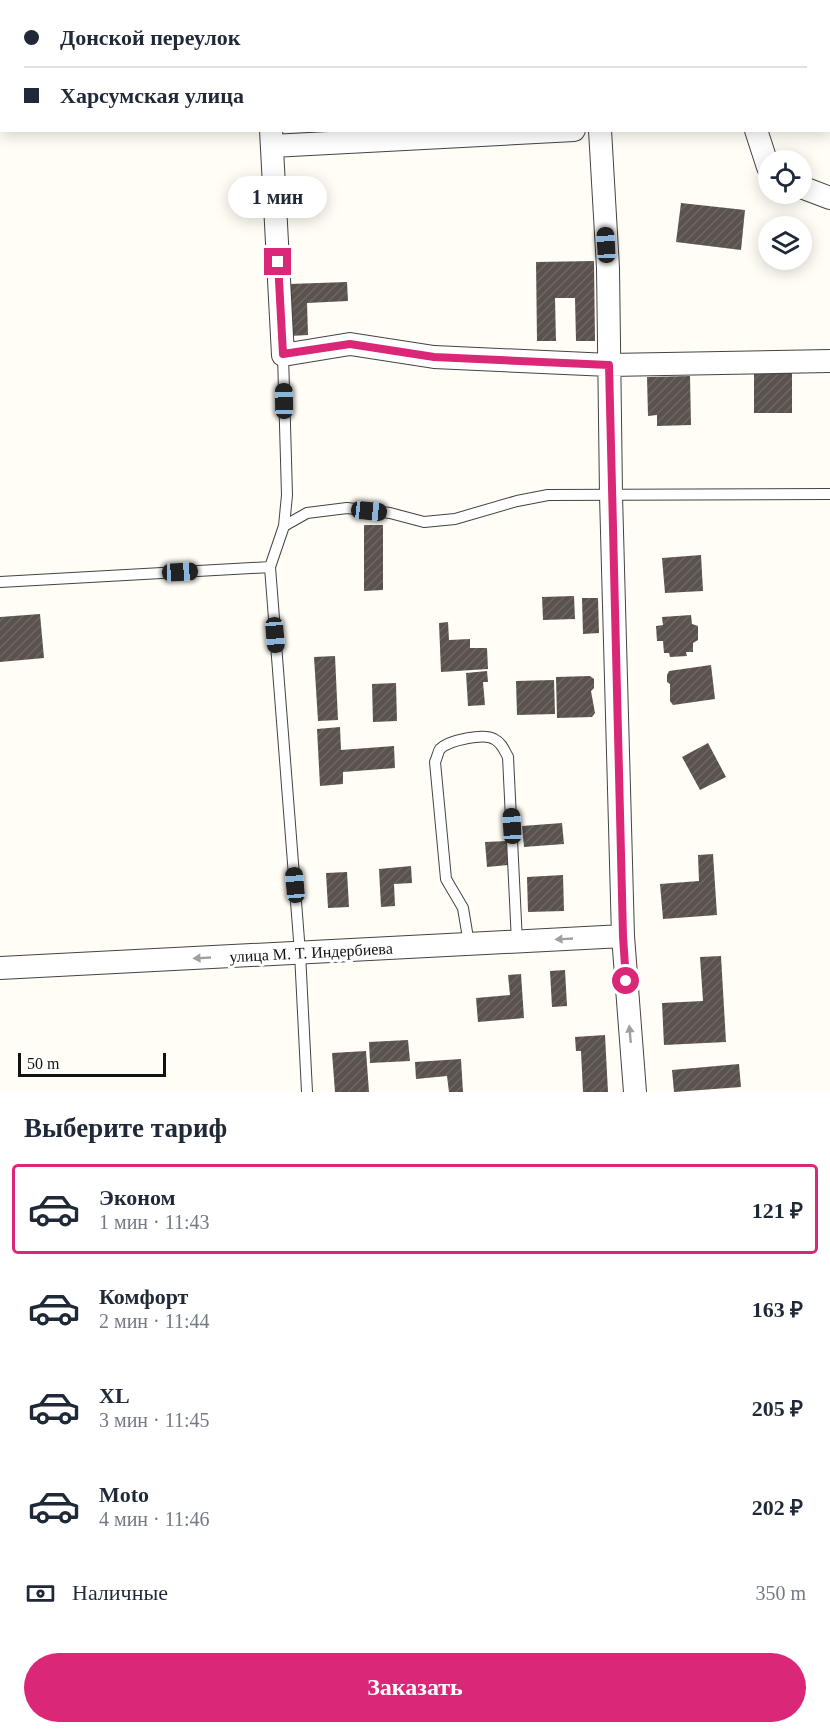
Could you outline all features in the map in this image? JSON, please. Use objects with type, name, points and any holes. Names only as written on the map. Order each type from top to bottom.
[{"type":"street","points":[[498,132],[272,138],[283,354],[350,344],[434,357],[609,365],[830,361]]},
{"type":"street","points":[[600,132],[608,268],[610,495],[623,936],[635,1092]]},
{"type":"street","points":[[757,132],[762,150]]},
{"type":"street","points":[[812,191],[830,198]]},
{"type":"street","name":"улица М. Т. Индербиева","points":[[0,968],[623,936]]},
{"type":"lane","points":[[283,354],[287,495],[285,526],[270,567],[300,953],[307,1092]]},
{"type":"lane","points":[[285,526],[307,513],[347,508],[390,513],[424,522],[455,519],[516,501],[548,495],[830,494]]},
{"type":"lane","points":[[0,582],[270,567]]},
{"type":"lane","points":[[469,944],[463,908],[446,879],[435,762],[440,750],[452,742],[480,736],[492,737],[501,743],[508,757],[517,942]]},
{"type":"building","points":[[681,203],[745,210],[741,250],[676,242]]},
{"type":"building","points":[[594,261],[595,341],[576,341],[575,298],[555,298],[556,341],[537,341],[536,262]]},
{"type":"building","points":[[347,282],[348,301],[307,303],[308,335],[290,336],[289,284]]},
{"type":"building","points":[[754,372],[792,372],[792,413],[754,413]]},
{"type":"building","points":[[690,376],[691,425],[657,426],[657,415],[648,416],[647,377]]},
{"type":"building","points":[[364,525],[383,525],[383,590],[364,591]]},
{"type":"building","points":[[701,555],[703,591],[665,593],[662,558]]},
{"type":"building","points":[[574,596],[575,619],[543,620],[542,597]]},
{"type":"building","points":[[582,598],[598,598],[599,633],[583,634]]},
{"type":"building","points":[[40,614],[44,658],[0,662],[0,617]]},
{"type":"building","points":[[691,615],[692,624],[698,626],[698,640],[693,643],[693,652],[686,652],[687,656],[670,657],[669,653],[664,653],[663,641],[657,641],[656,626],[663,625],[662,617]]},
{"type":"building","points":[[448,622],[449,640],[470,639],[470,648],[487,648],[488,669],[441,672],[439,623]]},
{"type":"building","points":[[335,656],[338,720],[318,721],[314,657]]},
{"type":"building","points":[[711,665],[715,699],[673,705],[670,701],[670,684],[667,682],[669,671]]},
{"type":"building","points":[[487,671],[488,682],[483,682],[485,705],[468,706],[466,673]]},
{"type":"building","points":[[590,676],[594,679],[594,688],[591,691],[595,713],[592,717],[557,718],[556,677]]},
{"type":"building","points":[[554,680],[555,714],[517,715],[516,681]]},
{"type":"building","points":[[396,683],[397,721],[373,722],[372,684]]},
{"type":"building","points":[[340,727],[341,750],[394,746],[395,768],[343,772],[343,784],[320,786],[317,729]]},
{"type":"building","points":[[708,743],[726,777],[700,790],[682,757]]},
{"type":"building","points":[[562,823],[564,844],[524,847],[522,826]]},
{"type":"building","points":[[507,841],[508,865],[487,867],[485,842]]},
{"type":"building","points":[[713,854],[717,915],[663,919],[660,884],[699,881],[698,855]]},
{"type":"building","points":[[411,866],[412,883],[394,884],[395,906],[381,907],[379,869]]},
{"type":"building","points":[[347,872],[349,907],[328,908],[326,873]]},
{"type":"building","points":[[563,875],[564,911],[528,912],[527,877]]},
{"type":"building","points":[[721,956],[726,1042],[664,1045],[662,1003],[703,1001],[700,957]]},
{"type":"building","points":[[565,970],[567,1006],[552,1007],[550,971]]},
{"type":"building","points":[[521,974],[524,1018],[478,1022],[476,998],[510,995],[508,975]]},
{"type":"building","points":[[605,1035],[608,1092],[583,1092],[581,1051],[576,1051],[575,1037]]},
{"type":"building","points":[[408,1040],[410,1061],[370,1063],[369,1042]]},
{"type":"building","points":[[366,1051],[369,1092],[335,1092],[332,1053]]},
{"type":"building","points":[[461,1059],[463,1092],[449,1092],[447,1076],[416,1079],[415,1062]]},
{"type":"building","points":[[739,1064],[741,1087],[674,1092],[672,1070]]},
{"type":"route","points":[[278,262],[283,354],[350,344],[434,357],[609,365],[610,495],[626,981]]}]
